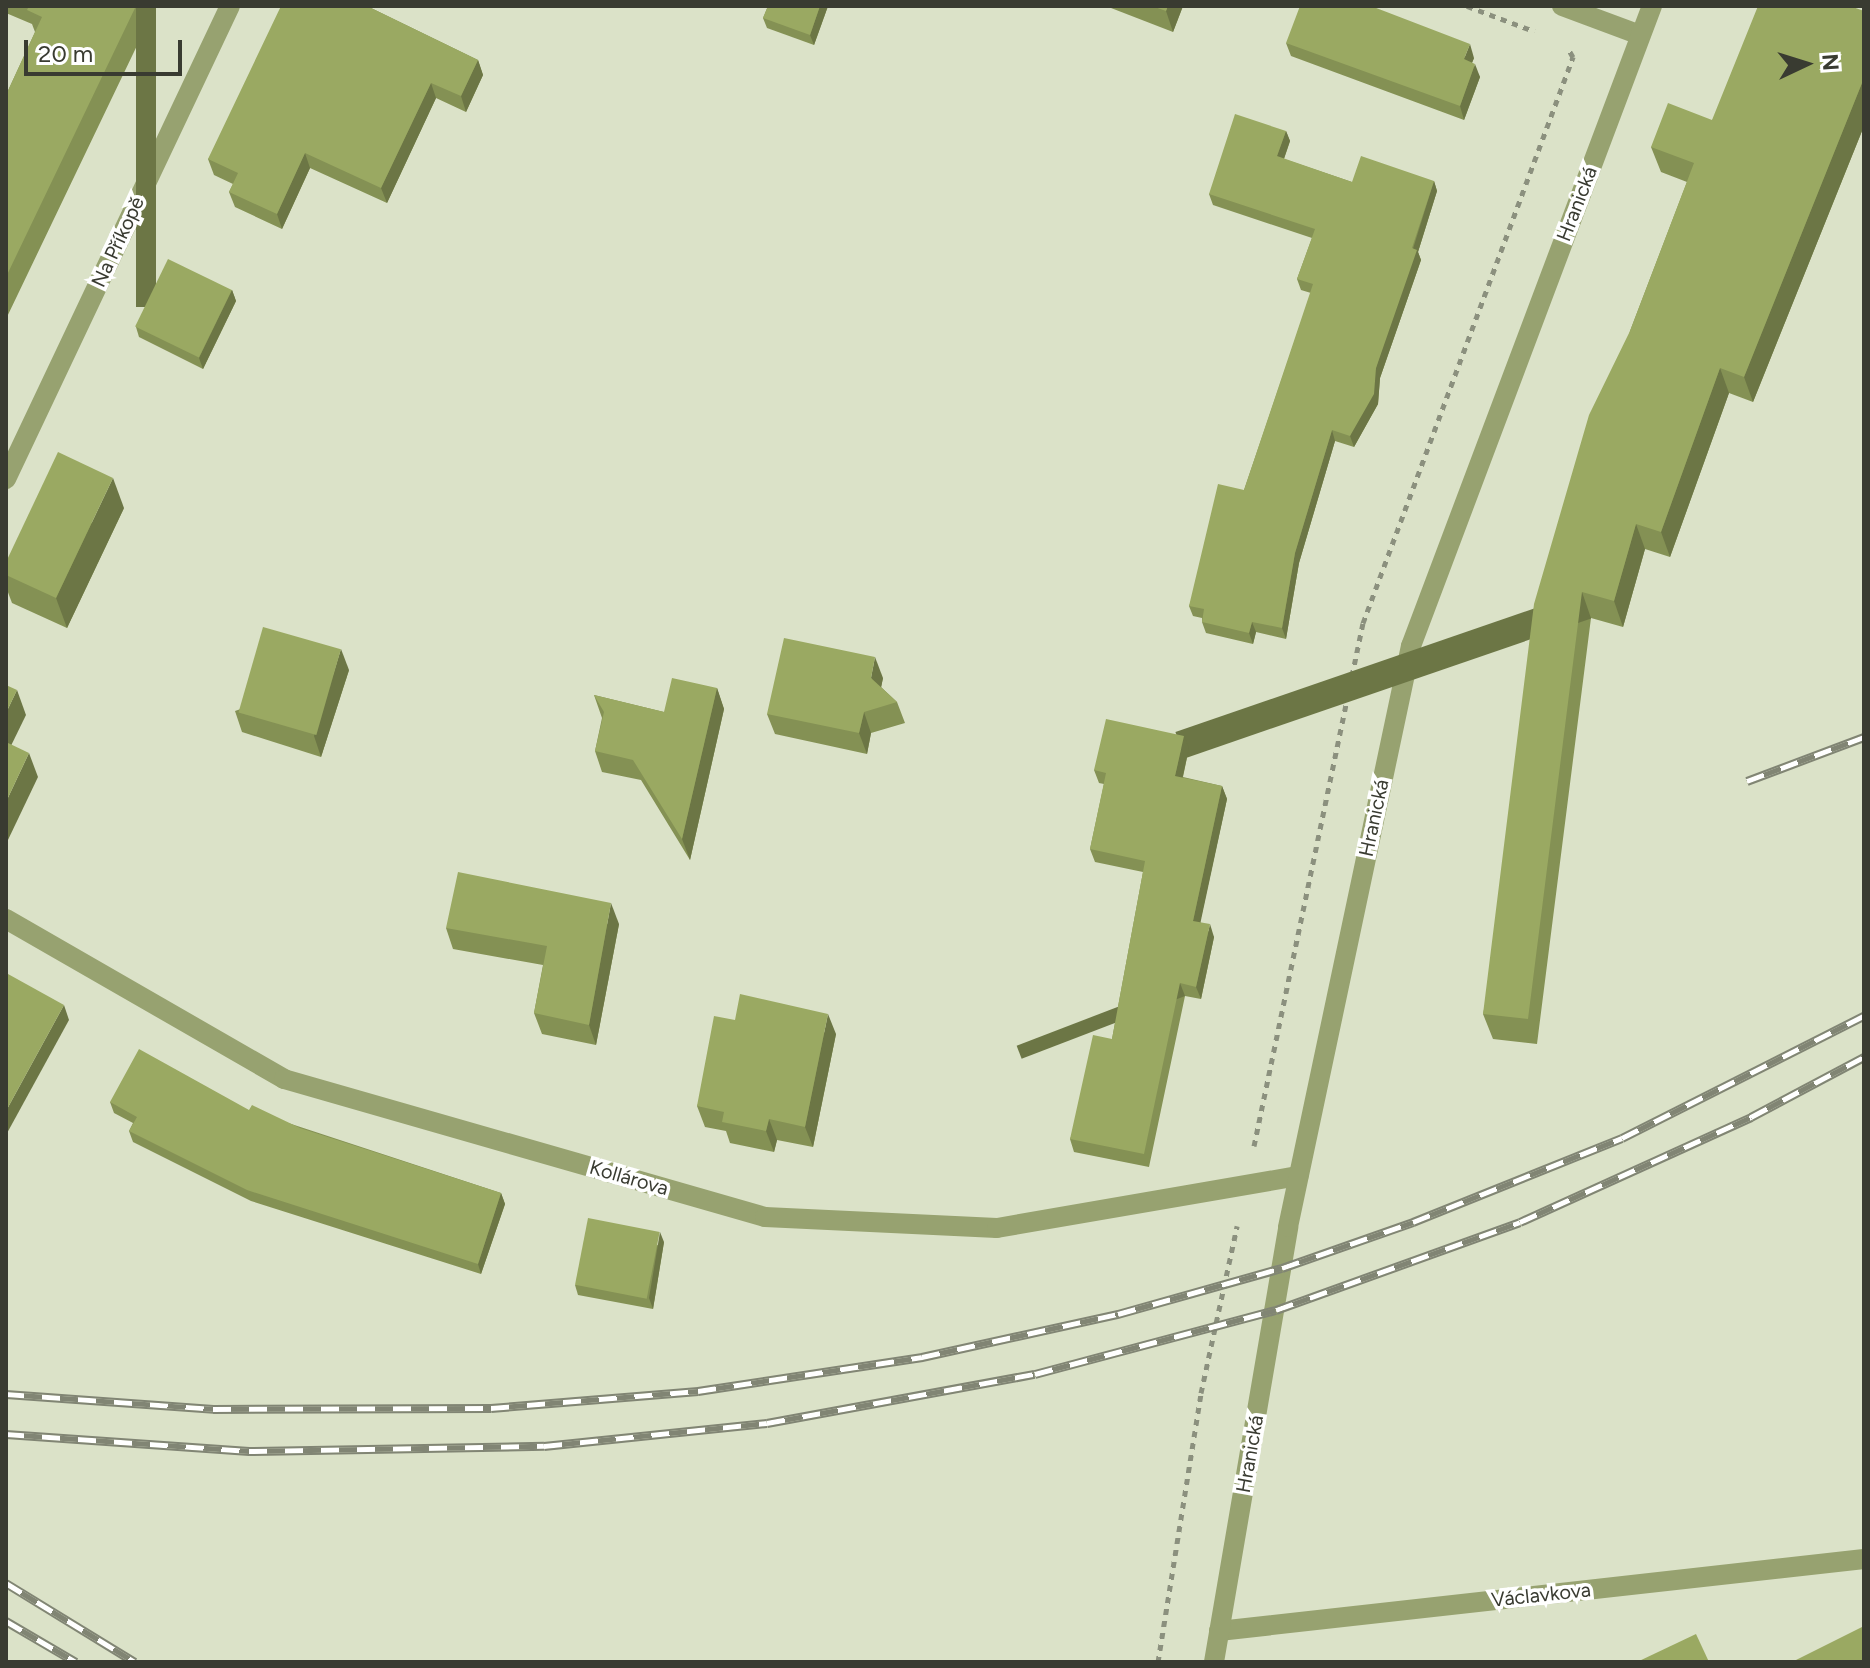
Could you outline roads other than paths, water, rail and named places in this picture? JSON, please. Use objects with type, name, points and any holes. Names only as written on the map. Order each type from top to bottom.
[{"type":"street","name":"Na Příkopě","points":[[6,479],[230,6]]},
{"type":"street","points":[[1562,6],[1640,35]]},
{"type":"street","name":"Hranická","points":[[1214,1662],[1299,1176],[1411,646],[1652,6]]},
{"type":"street","name":"Kollárova","points":[[6,919],[284,1079],[765,1217],[997,1228],[1299,1176]]},
{"type":"street","name":"Václavkova","points":[[1219,1631],[1864,1559]]},
{"type":"railway","points":[[1747,781],[1864,737]]},
{"type":"railway","points":[[6,1394],[213,1409],[491,1408],[698,1391],[922,1357],[1118,1314],[1282,1268],[1413,1222],[1622,1138],[1864,1016]]},
{"type":"railway","points":[[6,1434],[249,1451],[544,1446],[767,1423],[1035,1374],[1276,1310],[1520,1222],[1751,1117],[1864,1057]]},
{"type":"railway","points":[[6,1583],[135,1662]]},
{"type":"railway","points":[[6,1621],[76,1662]]}]
